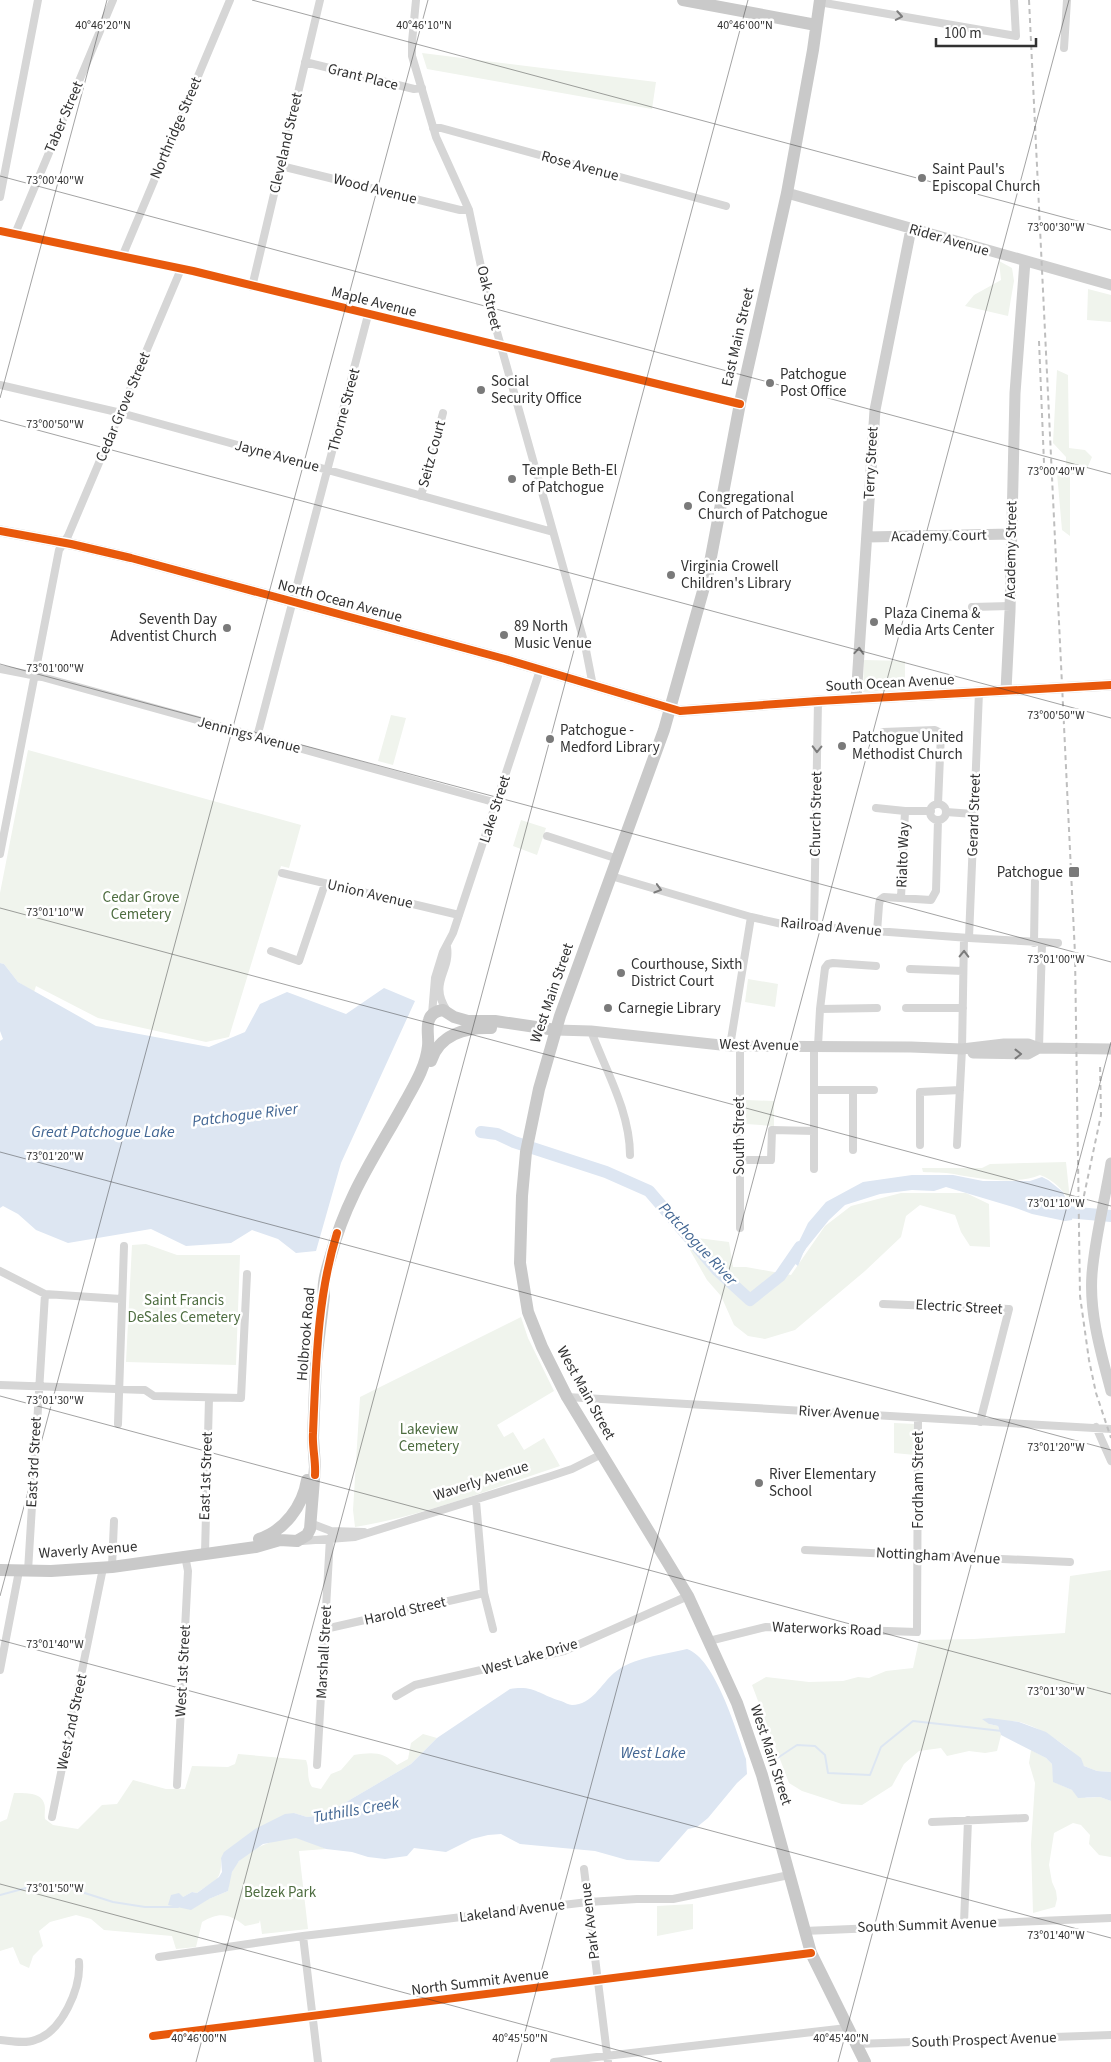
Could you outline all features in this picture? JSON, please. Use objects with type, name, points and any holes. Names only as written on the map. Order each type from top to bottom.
[{"type":"main road","points":[[683,0],[816,25]]},
{"type":"main road","name":"East Main Street","points":[[670,709],[708,573],[740,404],[787,194],[819,1]]},
{"type":"main road","name":"West Main Street","points":[[670,709],[556,1030],[532,1119],[526,1152],[522,1196],[520,1263],[524,1296],[534,1328],[567,1397],[688,1596],[737,1703],[762,1775],[811,1953],[866,2062]]},
{"type":"main road","points":[[432,1014],[439,1011],[468,1021],[495,1021],[556,1030]]},
{"type":"main road","name":"Holbrook Road","points":[[287,1520],[301,1501],[306,1489],[313,1438],[316,1361],[325,1277],[343,1217],[361,1177],[395,1121],[420,1074],[428,1048],[430,1032],[428,1021],[432,1014]]},
{"type":"main road","name":"Holbrook Road","points":[[324,1296],[330,1288],[342,1239],[358,1199],[422,1082],[434,1050],[456,1027],[451,1014]]},
{"type":"main road","points":[[430,1032],[434,1037],[448,1037],[480,1028],[512,1025]]},
{"type":"main road","name":"Holbrook Road","points":[[310,1522],[315,1467],[313,1438]]},
{"type":"main road","points":[[301,1515],[310,1522],[307,1534],[294,1540],[284,1532],[287,1520],[301,1515]]},
{"type":"main road","name":"Waverly Avenue","points":[[238,1549],[268,1535],[287,1520]]},
{"type":"main road","name":"Waverly Avenue","points":[[0,1570],[24,1571],[108,1567],[256,1547],[280,1540],[294,1540]]},
{"type":"street","points":[[0,197],[38,0]]},
{"type":"street","name":"Taber Street","points":[[15,234],[113,0]]},
{"type":"street","name":"Northridge Street","points":[[122,257],[230,0]]},
{"type":"street","name":"Cleveland Street","points":[[252,287],[320,0]]},
{"type":"street","name":"Oak Street","points":[[416,0],[412,52],[433,128],[469,210],[486,290],[585,645],[593,686]]},
{"type":"street","points":[[819,1],[1016,36],[1014,0]]},
{"type":"street","points":[[1064,48],[1067,0]]},
{"type":"street","name":"Grant Place","points":[[305,62],[414,89],[422,88]]},
{"type":"street","name":"Rose Avenue","points":[[433,128],[726,206]]},
{"type":"street","name":"Wood Avenue","points":[[281,166],[460,210],[469,210]]},
{"type":"street","name":"Rider Avenue","points":[[787,194],[1111,285]]},
{"type":"street","name":"Terry Street","points":[[856,699],[874,410],[911,229]]},
{"type":"street","name":"Maple Avenue","points":[[0,231],[181,269],[740,404]]},
{"type":"street","name":"Academy Street","points":[[1006,690],[1010,606],[1014,393],[1025,261]]},
{"type":"street","name":"Cedar Grove Street","points":[[0,854],[59,550],[68,536],[181,269]]},
{"type":"street","name":"Thorne Street","points":[[257,737],[368,315]]},
{"type":"street","name":"Jayne Avenue","points":[[0,385],[121,413],[553,532]]},
{"type":"street","name":"Seitz Court","points":[[421,496],[443,413]]},
{"type":"street","name":"North Ocean Avenue","points":[[0,531],[110,553],[540,670],[670,709]]},
{"type":"street","name":"Academy Court","points":[[867,537],[1011,534]]},
{"type":"street","points":[[972,607],[1010,606]]},
{"type":"street","name":"Jennings Avenue","points":[[0,669],[35,676],[497,803]]},
{"type":"street","name":"Lake Street","points":[[447,946],[497,803],[540,670]]},
{"type":"street","name":"South Ocean Avenue","points":[[670,709],[680,711],[818,700],[1111,685]]},
{"type":"street","name":"Gerard Street","points":[[957,1144],[979,692]]},
{"type":"street","name":"Church Street","points":[[814,927],[818,700]]},
{"type":"street","points":[[883,732],[935,730],[941,733],[938,804]]},
{"type":"street","points":[[930,811],[933,806],[938,804],[944,806],[946,812],[944,818],[938,820]]},
{"type":"street","points":[[876,808],[930,811]]},
{"type":"street","name":"Rialto Way","points":[[901,898],[905,811]]},
{"type":"street","points":[[930,811],[933,817],[938,820]]},
{"type":"street","points":[[946,812],[974,814]]},
{"type":"street","points":[[877,932],[880,900],[884,897],[931,900],[934,897],[936,891],[938,820]]},
{"type":"street","points":[[547,836],[618,859]]},
{"type":"street","name":"Union Avenue","points":[[282,872],[325,884],[459,915]]},
{"type":"street","name":"Railroad Avenue","points":[[611,876],[751,917],[782,924],[1058,943]]},
{"type":"street","points":[[1035,878],[1040,1048]]},
{"type":"street","points":[[271,951],[299,961],[325,884]]},
{"type":"street","name":"South Street","points":[[740,1228],[735,1045],[751,917]]},
{"type":"street","points":[[447,946],[448,954],[439,987],[441,999],[451,1014]]},
{"type":"street","points":[[432,1014],[435,978],[443,952],[447,946]]},
{"type":"street","points":[[814,1169],[816,1046],[824,968],[828,964],[833,963],[876,966]]},
{"type":"street","points":[[910,969],[964,971]]},
{"type":"street","points":[[820,1009],[877,1008]]},
{"type":"street","points":[[906,1008],[963,1008]]},
{"type":"street","name":"West Avenue","points":[[556,1030],[591,1031],[735,1045],[962,1049],[1004,1044],[1028,1044],[1040,1048],[1111,1049]]},
{"type":"street","points":[[591,1031],[624,1113],[630,1138],[630,1155]]},
{"type":"street","points":[[814,1090],[874,1090]]},
{"type":"street","points":[[853,1090],[853,1150]]},
{"type":"street","points":[[920,1145],[920,1092],[960,1090]]},
{"type":"street","points":[[739,1160],[770,1160],[772,1130],[814,1131]]},
{"type":"street","points":[[1111,1163],[1092,1275],[1094,1315],[1107,1362],[1111,1391]]},
{"type":"street","points":[[118,1424],[124,1246]]},
{"type":"street","points":[[0,1271],[44,1294],[121,1299]]},
{"type":"street","points":[[0,1385],[145,1390],[154,1396],[241,1398],[247,1274]]},
{"type":"street","name":"East 3rd Street","points":[[0,1670],[24,1571],[39,1387],[44,1294]]},
{"type":"street","name":"Electric Street","points":[[883,1304],[1009,1309],[980,1422]]},
{"type":"street","name":"River Avenue","points":[[567,1397],[1111,1429]]},
{"type":"street","name":"East 1st Street","points":[[204,1553],[209,1398]]},
{"type":"street","name":"Fordham Street","points":[[917,1632],[918,1418]]},
{"type":"street","points":[[1096,1427],[1111,1461]]},
{"type":"street","name":"Waverly Avenue","points":[[294,1540],[355,1537],[476,1501],[572,1469],[602,1454]]},
{"type":"street","points":[[476,1501],[484,1593],[493,1629]]},
{"type":"street","name":"West 2nd Street","points":[[52,1817],[108,1567],[114,1521]]},
{"type":"street","name":"Waverly Avenue","points":[[310,1522],[331,1531],[368,1533]]},
{"type":"street","name":"Marshall Street","points":[[318,1765],[330,1538]]},
{"type":"street","name":"Nottingham Avenue","points":[[805,1550],[1070,1562]]},
{"type":"street","name":"West 1st Street","points":[[176,1785],[188,1571],[185,1556]]},
{"type":"street","name":"Harold Street","points":[[325,1629],[484,1593]]},
{"type":"street","name":"West Lake Drive","points":[[396,1696],[415,1685],[564,1651],[688,1596]]},
{"type":"street","name":"Waterworks Road","points":[[709,1641],[766,1627],[917,1632]]},
{"type":"street","points":[[932,1822],[1025,1818]]},
{"type":"street","points":[[964,1923],[968,1820]]},
{"type":"street","name":"Park Avenue","points":[[584,1869],[608,2059]]},
{"type":"street","name":"Lakeland Avenue","points":[[160,1957],[304,1936],[588,1902],[637,1899],[673,1900],[789,1874]]},
{"type":"street","name":"South Summit Avenue","points":[[804,1931],[1111,1918]]},
{"type":"street","points":[[304,1936],[318,2062]]},
{"type":"street","name":"North Summit Avenue","points":[[153,2036],[811,1953]]},
{"type":"street","points":[[0,2040],[33,2041],[42,2038],[56,2027],[65,2015],[80,1975],[79,1962]]},
{"type":"street","points":[[554,2062],[608,2059],[848,2028]]},
{"type":"street","name":"South Prospect Avenue","points":[[856,2044],[1111,2035]]},
{"type":"green space","points":[[422,53],[656,82],[652,109],[427,69]]},
{"type":"green space","points":[[999,261],[1012,268],[1014,281],[1008,316],[965,306],[974,295],[1001,280]]},
{"type":"green space","points":[[1088,289],[1111,295],[1111,322],[1087,320]]},
{"type":"green space","points":[[1057,370],[1068,375],[1069,448],[1085,450],[1092,457],[1086,471],[1070,475],[1070,536],[1062,530],[1057,473],[1066,466],[1066,457],[1053,443]]},
{"type":"green space","points":[[864,660],[905,661],[905,690],[863,692]]},
{"type":"green space","points":[[391,715],[406,718],[393,765],[378,761]]},
{"type":"green space","name":"Cedar Grove Cemetery","points":[[28,750],[301,825],[289,868],[281,866],[229,1037],[206,1042],[98,1018],[36,986],[34,992],[18,982],[4,964],[0,963],[0,893]]},
{"type":"green space","points":[[521,820],[546,828],[537,855],[513,846]]},
{"type":"green space","points":[[748,979],[778,984],[775,1007],[745,1002]]},
{"type":"green space","points":[[746,1100],[774,1101],[774,1126],[746,1124]]},
{"type":"green space","points":[[1066,1162],[1070,1200],[1053,1182],[1040,1175],[1020,1180],[997,1180],[950,1173],[923,1172],[922,1168],[982,1168],[990,1164]]},
{"type":"green space","points":[[901,1193],[966,1193],[989,1204],[990,1247],[970,1246],[961,1232],[955,1215],[920,1205],[906,1216],[901,1237],[865,1271],[795,1330],[765,1339],[748,1336],[734,1325],[721,1296],[707,1280],[682,1236],[729,1242],[733,1267],[746,1267],[791,1275],[825,1226],[851,1206]]},
{"type":"green space","name":"Saint Francis DeSales Cemetery","points":[[146,1244],[177,1255],[240,1255],[236,1365],[126,1362],[132,1245]]},
{"type":"green space","name":"Lakeview Cemetery","points":[[521,1317],[528,1338],[554,1391],[497,1425],[504,1437],[513,1432],[524,1450],[544,1438],[560,1466],[433,1509],[355,1527],[353,1510],[360,1397]]},
{"type":"green space","points":[[894,1423],[915,1424],[915,1455],[894,1453]]},
{"type":"green space","points":[[1111,1570],[1111,1772],[1097,1771],[1084,1766],[1080,1759],[1056,1740],[1028,1725],[1013,1721],[989,1724],[998,1726],[1001,1735],[997,1751],[985,1753],[969,1751],[947,1756],[941,1748],[919,1751],[904,1764],[892,1786],[862,1805],[842,1804],[802,1791],[789,1783],[752,1685],[766,1677],[809,1682],[843,1681],[858,1677],[869,1678],[886,1671],[913,1668],[919,1640],[974,1639],[1065,1633],[1070,1576]]},
{"type":"green space","name":"Belzek Park","points":[[423,1734],[437,1738],[411,1764],[324,1815],[307,1817],[294,1813],[221,1858],[219,1876],[213,1882],[197,1893],[192,1892],[183,1897],[169,1899],[209,1899],[228,1891],[232,1872],[242,1858],[269,1843],[288,1838],[297,1838],[312,1842],[326,1849],[299,1851],[308,1929],[262,1934],[260,1920],[259,1923],[245,1926],[234,1918],[219,1915],[202,1922],[196,1947],[176,1949],[172,1936],[104,1930],[91,1919],[76,1915],[50,1922],[39,1931],[43,1946],[33,1956],[29,1968],[20,1964],[13,1947],[0,1951],[0,1822],[7,1819],[14,1793],[36,1795],[42,1799],[45,1805],[45,1819],[53,1825],[78,1829],[102,1805],[117,1804],[133,1780],[166,1789],[185,1789],[192,1766],[228,1767],[235,1764],[238,1754],[306,1760],[310,1784],[312,1787],[321,1789],[331,1774],[341,1770],[354,1755],[366,1753],[382,1755],[397,1765],[408,1759],[411,1743]]},
{"type":"green space","points":[[1031,1750],[1046,1758],[1052,1764],[1054,1782],[1086,1798],[1100,1797],[1111,1801],[1111,1857],[1099,1855],[1089,1844],[1090,1835],[1081,1825],[1073,1823],[1054,1833],[1049,1865],[1052,1882],[1056,1891],[1055,1907],[1033,1913],[1031,1844],[1035,1783],[1029,1763]]},
{"type":"green space","points":[[693,1904],[693,1929],[657,1936],[657,1906]]},
{"type":"water","name":"Great Patchogue Lake","points":[[0,963],[4,964],[18,982],[96,1026],[209,1047],[245,1032],[260,1004],[287,992],[346,1014],[384,988],[415,1001],[341,1163],[316,1251],[296,1253],[278,1239],[252,1230],[231,1243],[186,1246],[151,1229],[68,1243],[36,1230],[18,1214],[3,1206],[0,1208],[0,1041],[3,1039],[0,1031]]},
{"type":"water","points":[[912,1175],[953,1175],[983,1181],[1030,1181],[1042,1177],[1063,1192],[1067,1202],[1074,1208],[1072,1220],[1065,1221],[1032,1214],[946,1187],[934,1191],[912,1190],[880,1194],[845,1205],[829,1220],[804,1251],[798,1266],[790,1260],[808,1223],[826,1202],[863,1182]]},
{"type":"water","name":"West Lake","points":[[687,1649],[697,1655],[707,1666],[724,1697],[746,1759],[747,1774],[737,1783],[708,1818],[697,1827],[688,1829],[659,1862],[627,1860],[595,1851],[520,1844],[501,1834],[472,1839],[446,1852],[414,1848],[407,1856],[385,1859],[326,1849],[296,1838],[263,1844],[239,1861],[232,1872],[228,1891],[209,1899],[191,1910],[168,1905],[171,1895],[179,1893],[183,1897],[192,1892],[197,1893],[219,1877],[222,1872],[221,1858],[224,1852],[255,1829],[285,1814],[294,1813],[307,1817],[324,1815],[411,1764],[437,1738],[510,1689],[531,1689],[569,1705],[579,1704],[591,1698],[614,1673],[630,1663]]},
{"type":"water","points":[[989,1718],[1019,1722],[1046,1732],[1081,1758],[1084,1766],[1097,1771],[1111,1772],[1111,1801],[1100,1797],[1078,1798],[1072,1790],[1053,1782],[1052,1764],[1046,1758],[1001,1735],[998,1726],[989,1724],[982,1719]]},
{"type":"waterway","name":"Patchogue River","points":[[481,1132],[497,1134],[514,1142],[606,1172],[649,1191],[717,1270],[750,1300],[780,1276],[800,1247]]},
{"type":"waterway","name":"Patchogue River","points":[[1058,1210],[1111,1216]]},
{"type":"waterway","name":"Tuthills Creek","points":[[773,1761],[797,1745],[815,1746],[825,1755],[828,1773],[870,1775],[881,1747],[913,1721],[1002,1731]]},
{"type":"waterway","name":"Tuthills Creek","points":[[0,1895],[41,1884],[69,1888],[113,1902],[145,1907],[178,1907]]},
{"type":"railway","points":[[1029,0],[1075,954],[1080,1296],[1089,1360],[1096,1393],[1111,1438]]},
{"type":"railway","points":[[1039,341],[1044,463]]},
{"type":"railway","points":[[1082,1205],[1101,1115],[1100,1063]]},
{"type":"cycle path","points":[[0,231],[193,271],[740,404]]},
{"type":"cycle path","points":[[0,531],[71,544],[131,558],[505,659],[680,711],[818,701],[1111,685]]},
{"type":"cycle path","points":[[315,1475],[313,1438],[321,1307],[330,1257],[337,1233]]},
{"type":"cycle path","points":[[153,2036],[811,1953]]},
{"type":"place","name":"Saint Paul's Episcopal Church","points":[[922,178]]},
{"type":"place","name":"Patchogue Post Office","points":[[770,383]]},
{"type":"place","name":"Social Security Office","points":[[481,390]]},
{"type":"place","name":"Temple Beth-El of Patchogue","points":[[512,479]]},
{"type":"place","name":"Congregational Church of Patchogue","points":[[688,506]]},
{"type":"place","name":"Virginia Crowell Children's Library","points":[[671,575]]},
{"type":"place","name":"Plaza Cinema & Media Arts Center","points":[[874,622]]},
{"type":"place","name":"Seventh Day Adventist Church","points":[[227,628]]},
{"type":"place","name":"89 North Music Venue","points":[[504,635]]},
{"type":"place","name":"Patchogue - Medford Library","points":[[550,739]]},
{"type":"place","name":"Patchogue United Methodist Church","points":[[842,746]]},
{"type":"place","name":"Patchogue","points":[[1074,872]]},
{"type":"place","name":"Courthouse, Sixth District Court","points":[[621,973]]},
{"type":"place","name":"Carnegie Library","points":[[608,1008]]},
{"type":"place","name":"River Elementary School","points":[[759,1483]]}]
